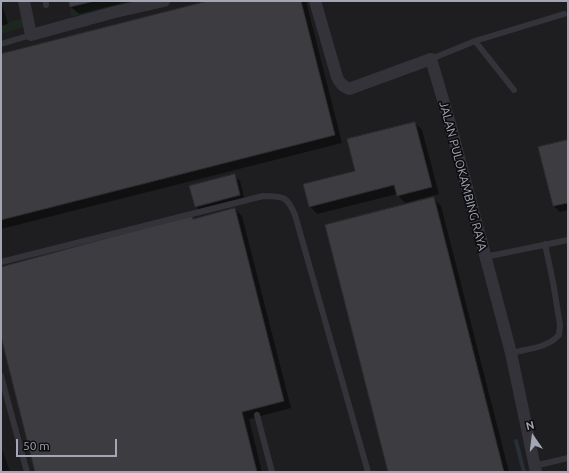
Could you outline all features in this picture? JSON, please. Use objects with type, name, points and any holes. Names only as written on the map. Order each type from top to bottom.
[{"type":"street","points":[[24,1],[31,35],[164,1]]},
{"type":"street","points":[[315,1],[337,77],[340,84],[349,89],[431,59]]},
{"type":"street","name":"JALAN PULOKAMBING RAYA","points":[[431,59],[451,127],[511,353],[535,469]]},
{"type":"lane","points":[[431,59],[475,41],[564,14]]},
{"type":"lane","points":[[1,44],[31,35]]},
{"type":"lane","points":[[475,41],[514,90]]},
{"type":"lane","points":[[1,262],[263,196],[282,197],[289,202],[295,215],[368,472]]},
{"type":"lane","points":[[485,257],[568,240]]},
{"type":"lane","points":[[511,353],[553,342],[559,335],[559,318],[545,244]]},
{"type":"lane","points":[[1,376],[27,472]]},
{"type":"lane","points":[[257,415],[272,472]]},
{"type":"lane","points":[[535,469],[568,458]]},
{"type":"shaded area","points":[[1,1],[568,1],[568,472],[10,472],[1,446]]},
{"type":"shaded area","points":[[103,1],[135,1],[71,17],[70,10]]},
{"type":"shaded area","points":[[23,18],[26,26],[1,34],[1,25]]},
{"type":"building","points":[[69,1],[95,1],[70,7]]},
{"type":"building","points":[[208,1],[301,1],[335,135],[1,220],[1,54]]},
{"type":"building","points":[[415,122],[432,187],[397,196],[394,185],[309,207],[303,184],[355,171],[347,139]]},
{"type":"building","points":[[567,140],[568,203],[553,206],[538,147]]},
{"type":"building","points":[[235,174],[240,195],[195,207],[189,186]]},
{"type":"building","points":[[434,197],[504,472],[388,472],[325,225]]},
{"type":"building","points":[[235,208],[284,401],[242,412],[257,472],[35,472],[1,337],[1,267],[192,215],[193,219]]},
{"type":"waterway","points":[[516,441],[524,472]]}]
